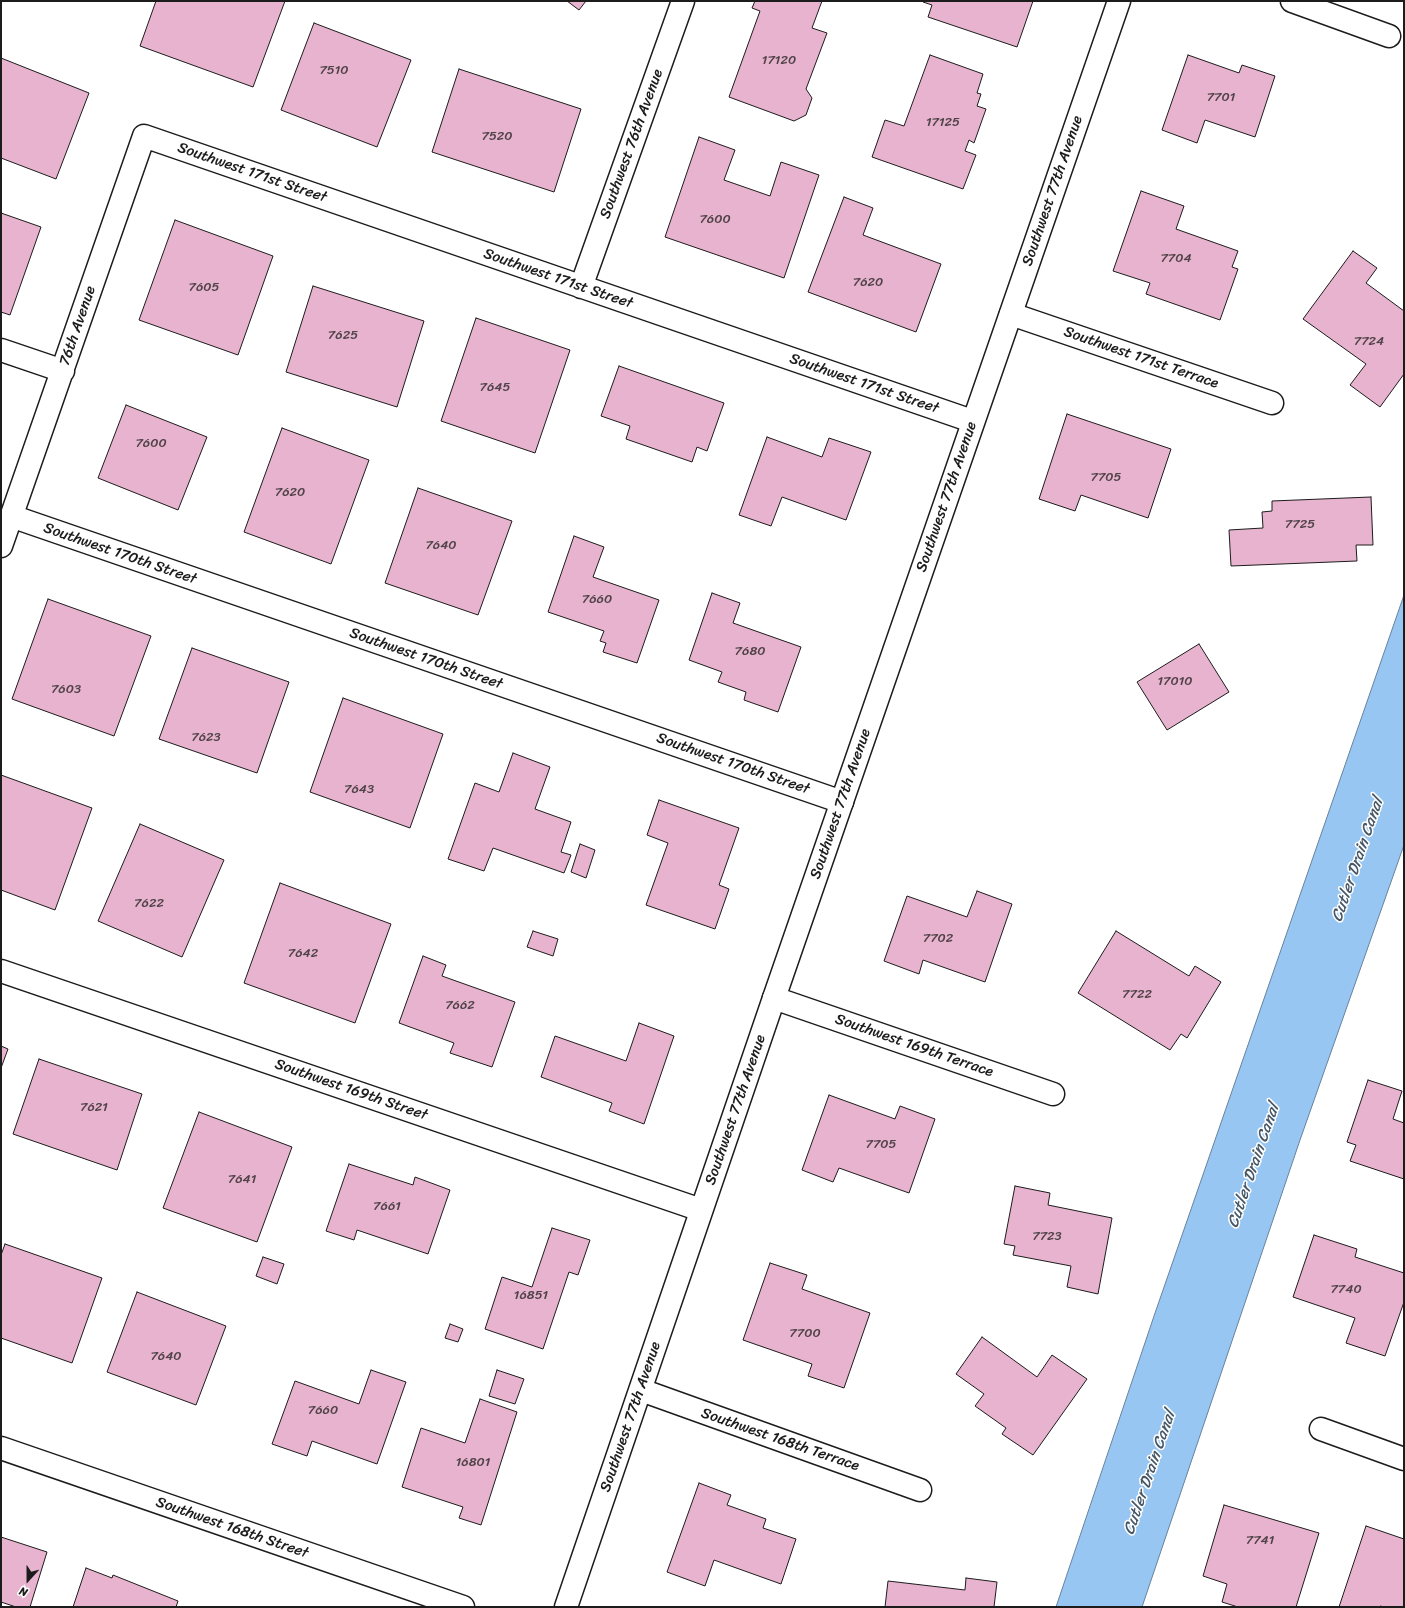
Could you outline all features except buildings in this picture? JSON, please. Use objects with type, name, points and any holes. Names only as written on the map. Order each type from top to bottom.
[{"type":"street","name":"Southwest 76th Avenue","points":[[581,287],[683,1]]},
{"type":"street","name":"Southwest 77th Avenue","points":[[566,1607],[574,1579],[641,1390],[701,1210],[972,421],[1118,1]]},
{"type":"street","points":[[1292,1],[1390,36]]},
{"type":"street","name":"Southwest 171st Street","points":[[144,136],[972,421]]},
{"type":"street","name":"76th Avenue","points":[[11,516],[144,136]]},
{"type":"street","name":"Southwest 171st Terrace","points":[[1010,314],[1272,403]]},
{"type":"street","points":[[1,350],[62,371]]},
{"type":"street","points":[[1,546],[11,516]]},
{"type":"street","name":"Southwest 170th Street","points":[[11,516],[842,802]]},
{"type":"street","name":"Southwest 169th Street","points":[[1,971],[701,1210]]},
{"type":"street","name":"Southwest 169th Terrace","points":[[774,998],[1054,1094]]},
{"type":"street","name":"Southwest 168th Terrace","points":[[641,1390],[920,1490]]},
{"type":"street","points":[[1321,1429],[1404,1459]]},
{"type":"street","name":"Southwest 168th Street","points":[[1,1448],[463,1607]]},
{"type":"water","name":"Cutler Drain Canal","points":[[1404,595],[1404,845],[1300,1140],[1142,1607],[1056,1607],[1154,1316]]}]
